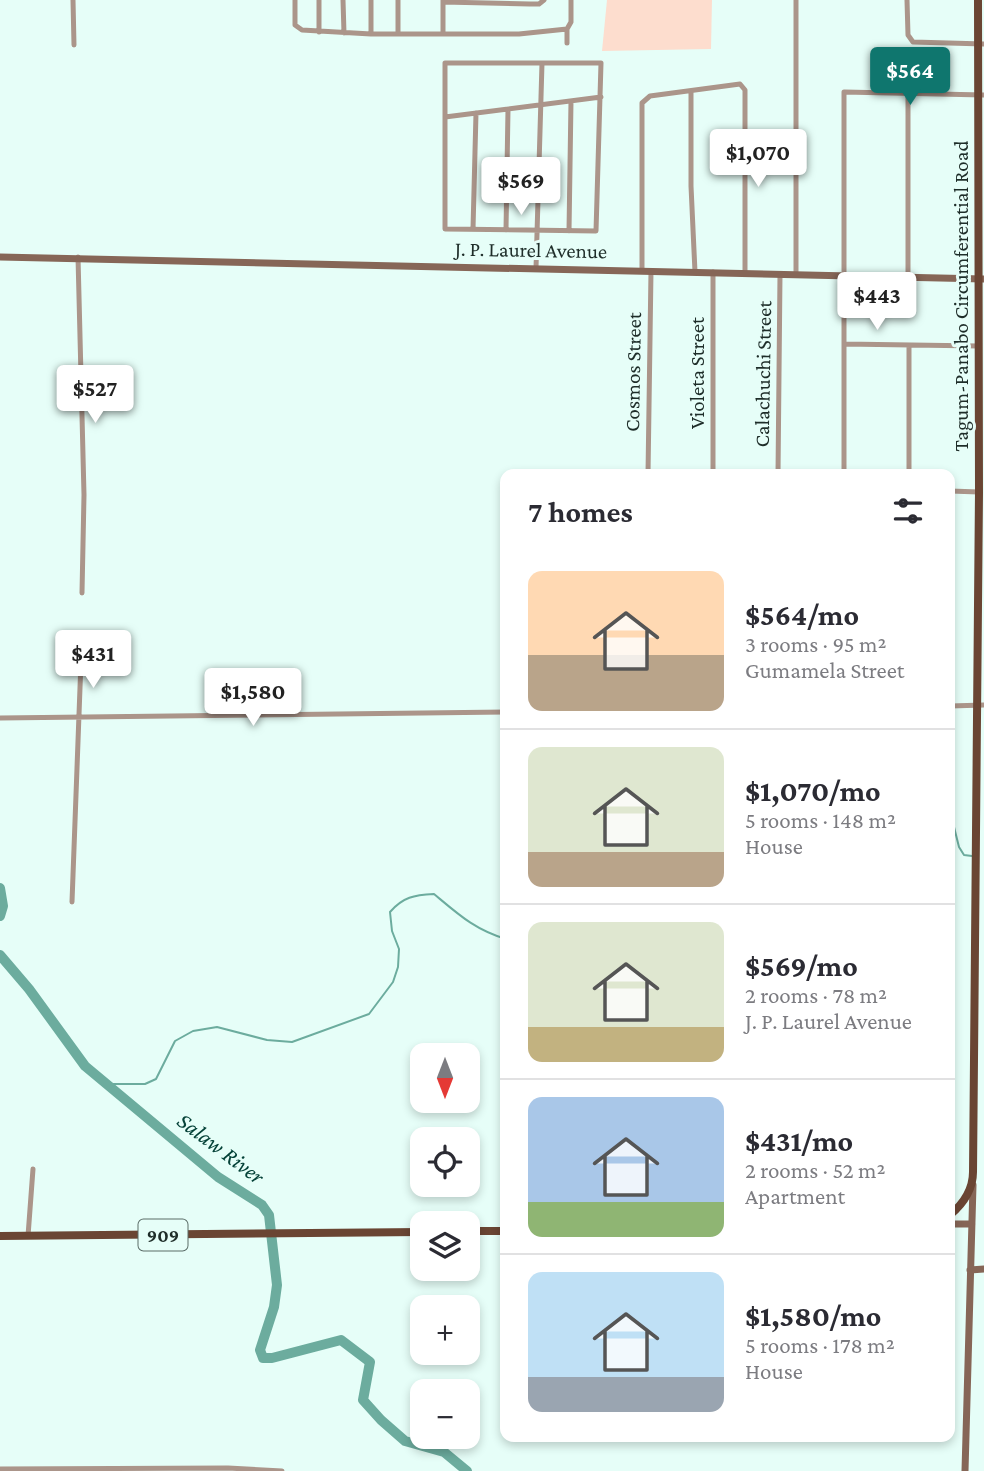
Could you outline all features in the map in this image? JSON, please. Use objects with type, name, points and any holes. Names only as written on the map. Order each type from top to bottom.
[{"type":"main road","name":"Tagum-Panabo Circumferential Road","points":[[973,1180],[982,413],[979,346],[981,44],[978,0]]},
{"type":"main road","points":[[955,1209],[964,1199],[973,1180]]},
{"type":"main road","points":[[480,1231],[500,1231]]},
{"type":"main road","name":"909","points":[[0,1236],[410,1232]]},
{"type":"street","points":[[73,0],[74,45]]},
{"type":"street","points":[[295,0],[296,27],[320,32],[519,34],[567,29]]},
{"type":"street","points":[[319,0],[320,32]]},
{"type":"street","points":[[343,0],[344,33]]},
{"type":"street","points":[[371,0],[371,34]]},
{"type":"street","points":[[398,0],[398,33]]},
{"type":"street","points":[[443,34],[443,1],[539,4],[544,0]]},
{"type":"street","points":[[567,43],[571,0]]},
{"type":"street","points":[[796,0],[796,274]]},
{"type":"street","points":[[906,0],[908,35],[913,42],[981,44]]},
{"type":"street","points":[[445,63],[542,63],[601,63],[596,231],[445,229],[445,63]]},
{"type":"street","points":[[536,268],[542,63]]},
{"type":"street","points":[[642,271],[642,103],[650,96],[740,85],[745,88],[745,273]]},
{"type":"street","points":[[691,91],[695,272]]},
{"type":"street","points":[[844,469],[844,92],[981,95]]},
{"type":"street","points":[[908,94],[908,277]]},
{"type":"street","points":[[445,117],[601,97]]},
{"type":"street","points":[[569,231],[571,101]]},
{"type":"street","points":[[506,230],[508,109]]},
{"type":"street","points":[[473,229],[476,113]]},
{"type":"street","name":"J. P. Laurel Avenue","points":[[0,257],[981,279]]},
{"type":"street","points":[[78,257],[83,495],[82,593]]},
{"type":"street","name":"Cosmos Street","points":[[648,469],[651,271]]},
{"type":"street","name":"Violeta Street","points":[[713,272],[713,469]]},
{"type":"street","name":"Calachuchi Street","points":[[778,469],[780,274]]},
{"type":"street","points":[[844,344],[979,346]]},
{"type":"street","points":[[909,346],[909,469]]},
{"type":"street","points":[[955,491],[979,492]]},
{"type":"street","points":[[72,902],[81,661]]},
{"type":"street","points":[[955,706],[980,705]]},
{"type":"street","points":[[0,718],[500,712]]},
{"type":"street","points":[[28,1236],[33,1169]]},
{"type":"street","points":[[965,1471],[973,1180]]},
{"type":"street","points":[[955,1224],[972,1224]]},
{"type":"street","points":[[970,1270],[984,1269]]},
{"type":"street","points":[[0,1469],[228,1468],[282,1471]]},
{"type":"shaded area","points":[[607,0],[712,0],[711,49],[602,51]]},
{"type":"waterway","points":[[955,831],[964,855],[972,856]]},
{"type":"waterway","name":"Salaw River","points":[[0,888],[3,906],[0,916]]},
{"type":"waterway","points":[[104,1084],[145,1084],[156,1079],[175,1041],[193,1031],[217,1027],[267,1040],[292,1042],[369,1014],[393,982],[398,967],[399,949],[392,931],[390,912],[409,898],[434,894],[459,915],[500,937]]},
{"type":"waterway","name":"Salaw River","points":[[0,955],[29,989],[85,1066],[218,1177],[262,1205],[269,1215],[277,1285],[274,1307],[260,1350],[263,1358],[341,1340],[370,1362],[363,1400],[381,1420],[405,1441],[444,1452],[467,1471]]}]
